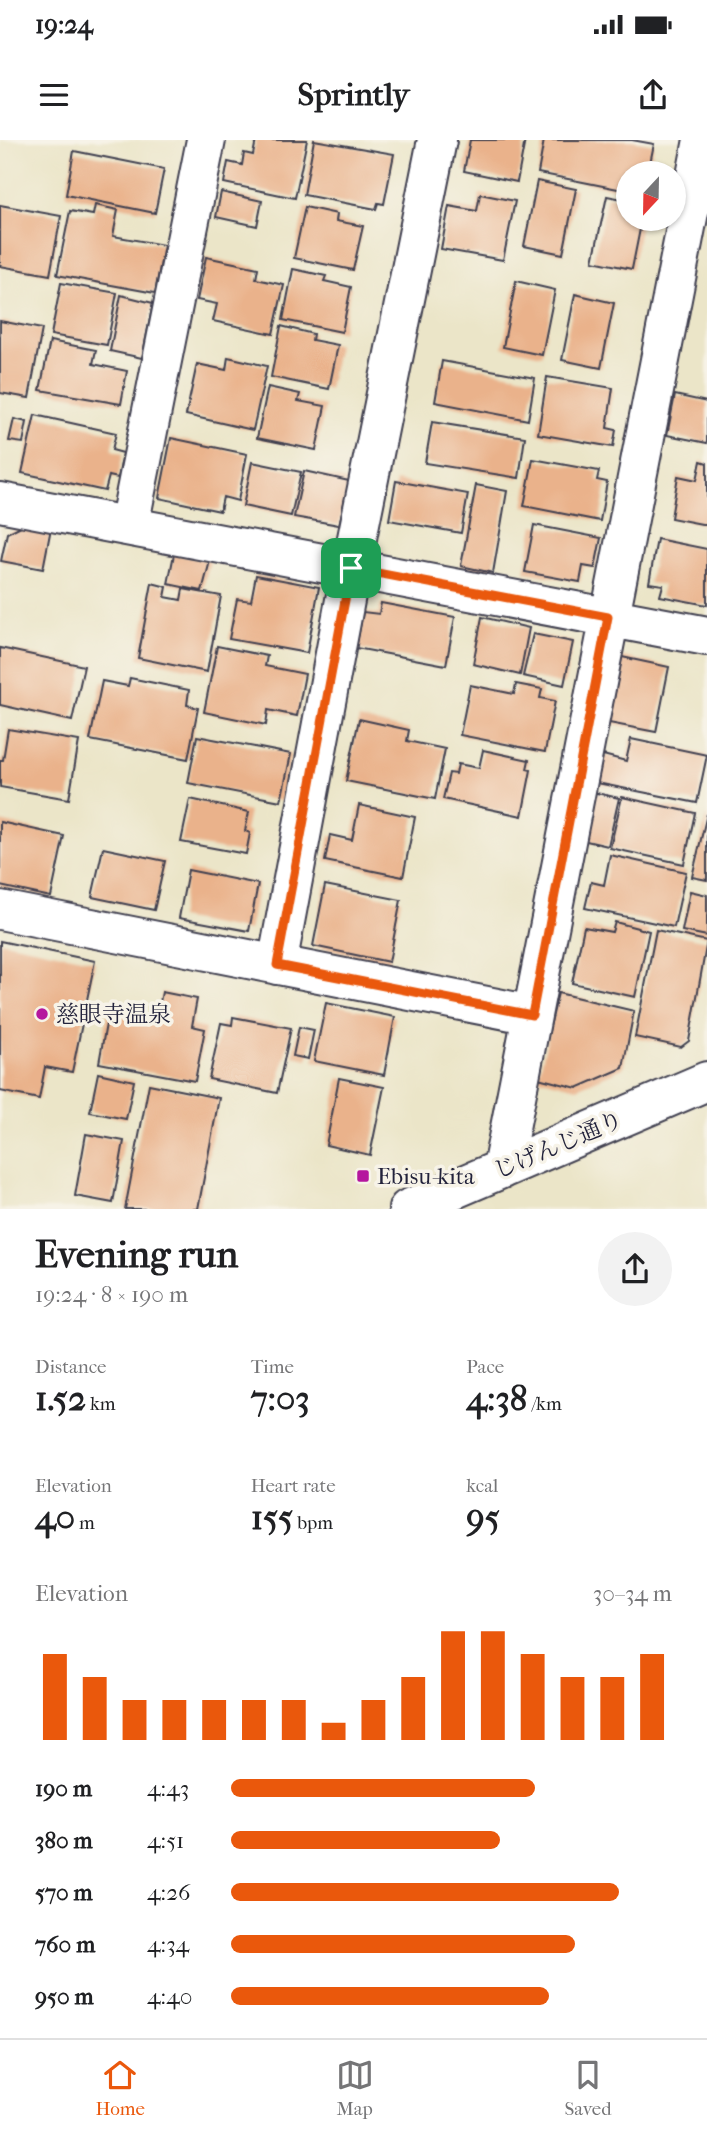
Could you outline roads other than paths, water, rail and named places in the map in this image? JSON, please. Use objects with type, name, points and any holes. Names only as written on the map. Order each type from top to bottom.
[{"type":"street","points":[[129,526],[206,140]]},
{"type":"street","points":[[277,965],[351,568],[438,140]]},
{"type":"street","points":[[502,1169],[703,140]]},
{"type":"street","points":[[0,502],[707,636]]},
{"type":"street","points":[[0,910],[532,1015]]},
{"type":"street","name":"じげんじ通り","points":[[408,1209],[707,1081]]},
{"type":"place","name":"慈眼寺温泉","points":[[42,1014]]},
{"type":"place","name":"Ebisu-kita","points":[[363,1176]]}]
